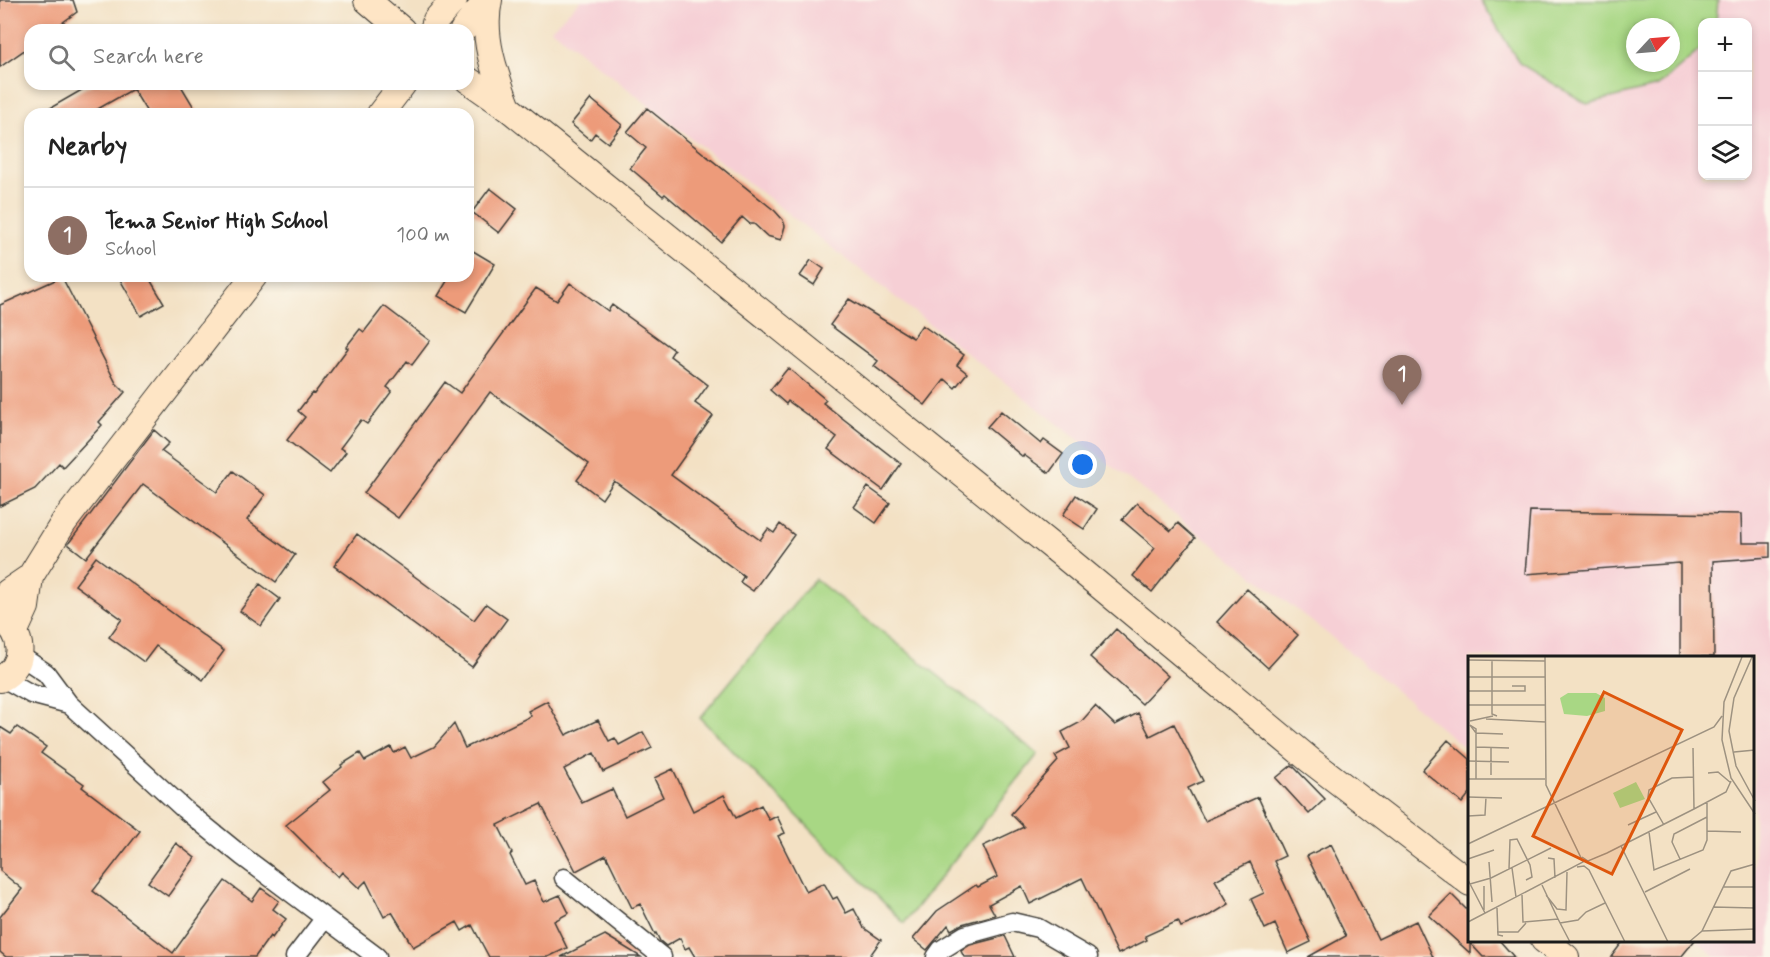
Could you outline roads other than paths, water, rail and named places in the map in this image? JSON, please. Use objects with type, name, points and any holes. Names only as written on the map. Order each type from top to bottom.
[{"type":"main road","points":[[367,0],[395,24]]},
{"type":"main road","points":[[435,24],[453,0]]},
{"type":"main road","points":[[468,24],[488,0]]},
{"type":"main road","points":[[488,0],[487,34],[496,77],[508,108]]},
{"type":"main road","points":[[474,84],[508,108],[1059,552],[1311,761],[1468,881]]},
{"type":"main road","points":[[385,108],[398,90]]},
{"type":"main road","points":[[0,602],[8,592],[30,577],[64,522],[249,282]]},
{"type":"main road","points":[[2,679],[13,668],[11,634],[26,607],[30,577]]},
{"type":"main road","points":[[1547,942],[1566,957]]},
{"type":"street","points":[[11,634],[46,673],[69,704],[184,809],[377,957]]},
{"type":"street","points":[[2,679],[31,694],[69,704]]},
{"type":"street","points":[[564,878],[662,957]]},
{"type":"street","points":[[295,957],[325,918]]},
{"type":"street","points":[[936,957],[941,950],[964,935],[1012,922],[1038,928],[1088,957]]},
{"type":"place","name":"Tema Senior High School","points":[[1402,405]]}]
